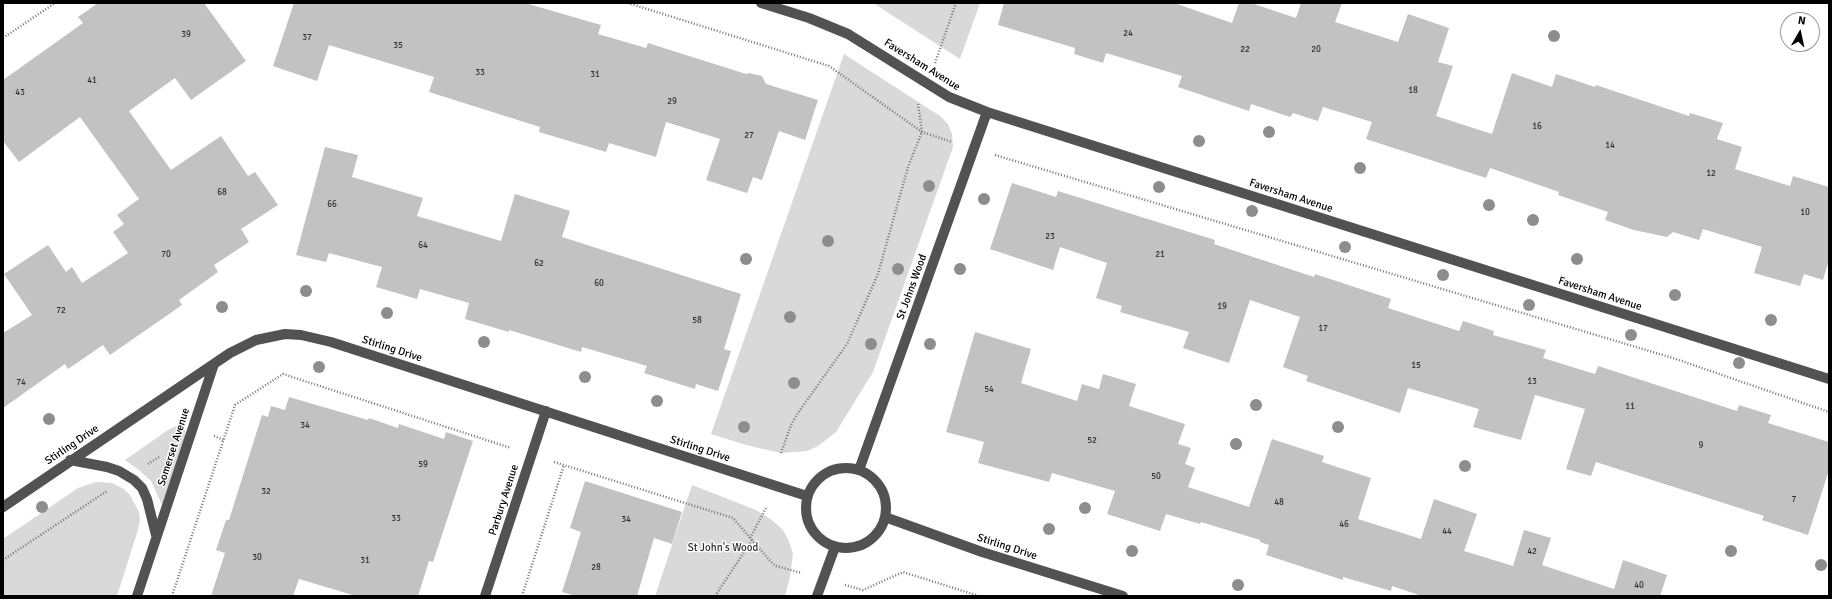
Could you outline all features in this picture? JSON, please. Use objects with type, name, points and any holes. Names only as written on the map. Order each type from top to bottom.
[{"type":"street","name":"Faversham Avenue","points":[[761,3],[809,18],[848,34],[949,97],[987,112],[1829,379]]},
{"type":"street","name":"St Johns Wood","points":[[859,470],[987,112]]},
{"type":"street","name":"Stirling Drive","points":[[3,507],[70,460],[240,347],[256,340],[292,334],[331,342],[807,496]]},
{"type":"street","name":"Somerset Avenue","points":[[137,596],[214,364]]},
{"type":"street","name":"Parbury Avenue","points":[[485,596],[546,411]]},
{"type":"street","name":"Somerset Avenue","points":[[70,460],[107,467],[129,477],[142,488],[148,499],[156,536]]},
{"type":"street","points":[[846,467],[859,470],[870,476],[878,484],[884,494],[886,505],[885,517],[880,529],[871,539],[860,546],[847,548],[834,546],[818,536],[808,521],[805,509],[807,496],[812,485],[822,475],[833,470],[846,467]]},
{"type":"street","name":"Stirling Drive","points":[[885,517],[982,552],[1123,596]]},
{"type":"street","points":[[817,596],[834,546]]},
{"type":"path","points":[[3,38],[55,3]]},
{"type":"path","points":[[628,3],[829,66],[922,132],[974,149],[1676,360],[1829,412]]},
{"type":"path","points":[[781,452],[791,425],[798,413],[847,344],[878,274],[908,167],[922,132],[918,107],[956,3]]},
{"type":"path","points":[[172,596],[235,405],[283,374],[733,518],[776,566],[863,590],[903,572],[979,596]]},
{"type":"path","points":[[522,596],[564,465]]},
{"type":"path","points":[[3,560],[129,477]]},
{"type":"path","points":[[715,596],[751,539],[767,505]]},
{"type":"green space","points":[[873,3],[980,3],[960,59]]},
{"type":"green space","points":[[844,54],[940,116],[948,124],[952,134],[953,147],[873,372],[836,432],[818,446],[807,451],[781,453],[746,445],[711,434]]},
{"type":"green space","points":[[178,425],[185,429],[185,438],[162,505],[151,481],[125,460],[168,430]]},
{"type":"green space","points":[[96,482],[112,483],[124,489],[130,495],[139,512],[140,520],[138,530],[117,596],[3,596],[3,539],[78,488]]},
{"type":"green space","name":"St John's Wood","points":[[692,485],[756,510],[772,520],[783,530],[789,541],[793,554],[790,577],[785,596],[655,596]]},
{"type":"building","points":[[98,3],[204,3],[246,61],[191,100],[175,78],[129,111],[171,170],[221,136],[248,176],[255,172],[278,205],[241,229],[249,242],[214,265],[218,272],[179,300],[182,305],[110,355],[103,345],[68,369],[65,364],[3,408],[3,333],[32,315],[4,274],[48,245],[66,272],[72,267],[82,283],[128,253],[113,232],[124,224],[117,215],[139,199],[80,117],[19,162],[3,141],[3,80],[83,23],[78,17]]},
{"type":"building","points":[[294,3],[525,3],[601,25],[598,34],[646,48],[648,43],[746,74],[749,73],[762,76],[766,84],[818,100],[805,140],[779,131],[762,180],[753,177],[747,193],[706,180],[720,139],[666,122],[656,157],[609,143],[606,152],[539,132],[540,127],[429,92],[434,77],[329,45],[317,81],[273,66]]},
{"type":"building","points":[[1004,3],[1174,3],[1232,23],[1239,3],[1251,3],[1296,18],[1301,3],[1342,3],[1335,22],[1398,42],[1408,14],[1449,28],[1438,62],[1453,66],[1436,116],[1492,134],[1512,73],[1552,87],[1556,74],[1595,87],[1596,85],[1689,116],[1690,113],[1723,123],[1717,139],[1742,147],[1735,169],[1790,186],[1793,176],[1829,187],[1829,260],[1823,280],[1804,274],[1800,286],[1754,273],[1762,247],[1703,229],[1699,240],[1673,232],[1667,237],[1634,230],[1605,220],[1608,212],[1558,195],[1559,192],[1490,168],[1486,178],[1366,139],[1372,122],[1323,107],[1318,121],[1293,113],[1290,117],[1251,104],[1249,111],[1178,87],[1182,76],[1106,53],[1103,63],[1074,54],[1075,48],[998,25]]},
{"type":"building","points":[[325,147],[358,155],[352,177],[423,198],[417,216],[501,241],[515,194],[570,211],[562,237],[741,294],[724,349],[731,351],[718,391],[696,384],[695,389],[644,373],[647,366],[582,347],[581,352],[509,330],[509,332],[465,319],[469,303],[420,289],[417,299],[376,287],[382,267],[329,253],[326,262],[296,255]]},
{"type":"building","points":[[1012,183],[1056,197],[1058,191],[1215,240],[1214,244],[1314,277],[1315,274],[1391,299],[1388,308],[1459,331],[1463,321],[1494,331],[1493,335],[1546,350],[1543,358],[1595,374],[1598,366],[1737,411],[1739,405],[1771,415],[1768,423],[1829,442],[1829,470],[1808,535],[1762,520],[1764,516],[1596,462],[1591,476],[1566,469],[1585,409],[1535,395],[1521,440],[1473,427],[1479,409],[1408,388],[1400,413],[1306,381],[1308,376],[1283,367],[1300,317],[1250,300],[1229,363],[1183,348],[1189,332],[1120,312],[1122,306],[1096,298],[1107,263],[1060,247],[1053,270],[990,249]]},
{"type":"building","points":[[975,332],[1031,349],[1021,383],[1077,401],[1082,384],[1099,389],[1103,374],[1136,384],[1129,406],[1185,424],[1178,444],[1191,448],[1185,464],[1195,468],[1188,487],[1249,507],[1272,439],[1324,456],[1322,462],[1371,478],[1358,519],[1421,539],[1434,499],[1477,514],[1464,551],[1513,566],[1524,530],[1551,538],[1542,565],[1614,589],[1623,560],[1667,575],[1660,596],[1422,596],[1392,586],[1391,591],[1343,577],[1343,580],[1266,555],[1269,545],[1260,542],[1260,540],[1201,522],[1200,524],[1166,514],[1160,531],[1107,514],[1115,491],[1052,473],[1049,482],[978,463],[984,442],[946,432]]},
{"type":"building","points":[[289,397],[368,420],[369,418],[398,428],[399,424],[444,439],[446,432],[473,441],[433,562],[429,561],[418,596],[356,596],[299,579],[293,596],[211,596],[225,553],[216,550],[226,520],[229,520],[262,415],[268,417],[271,406],[285,410]]},
{"type":"building","points":[[585,481],[682,512],[672,544],[654,538],[637,596],[576,596],[562,592],[581,532],[570,528]]}]
